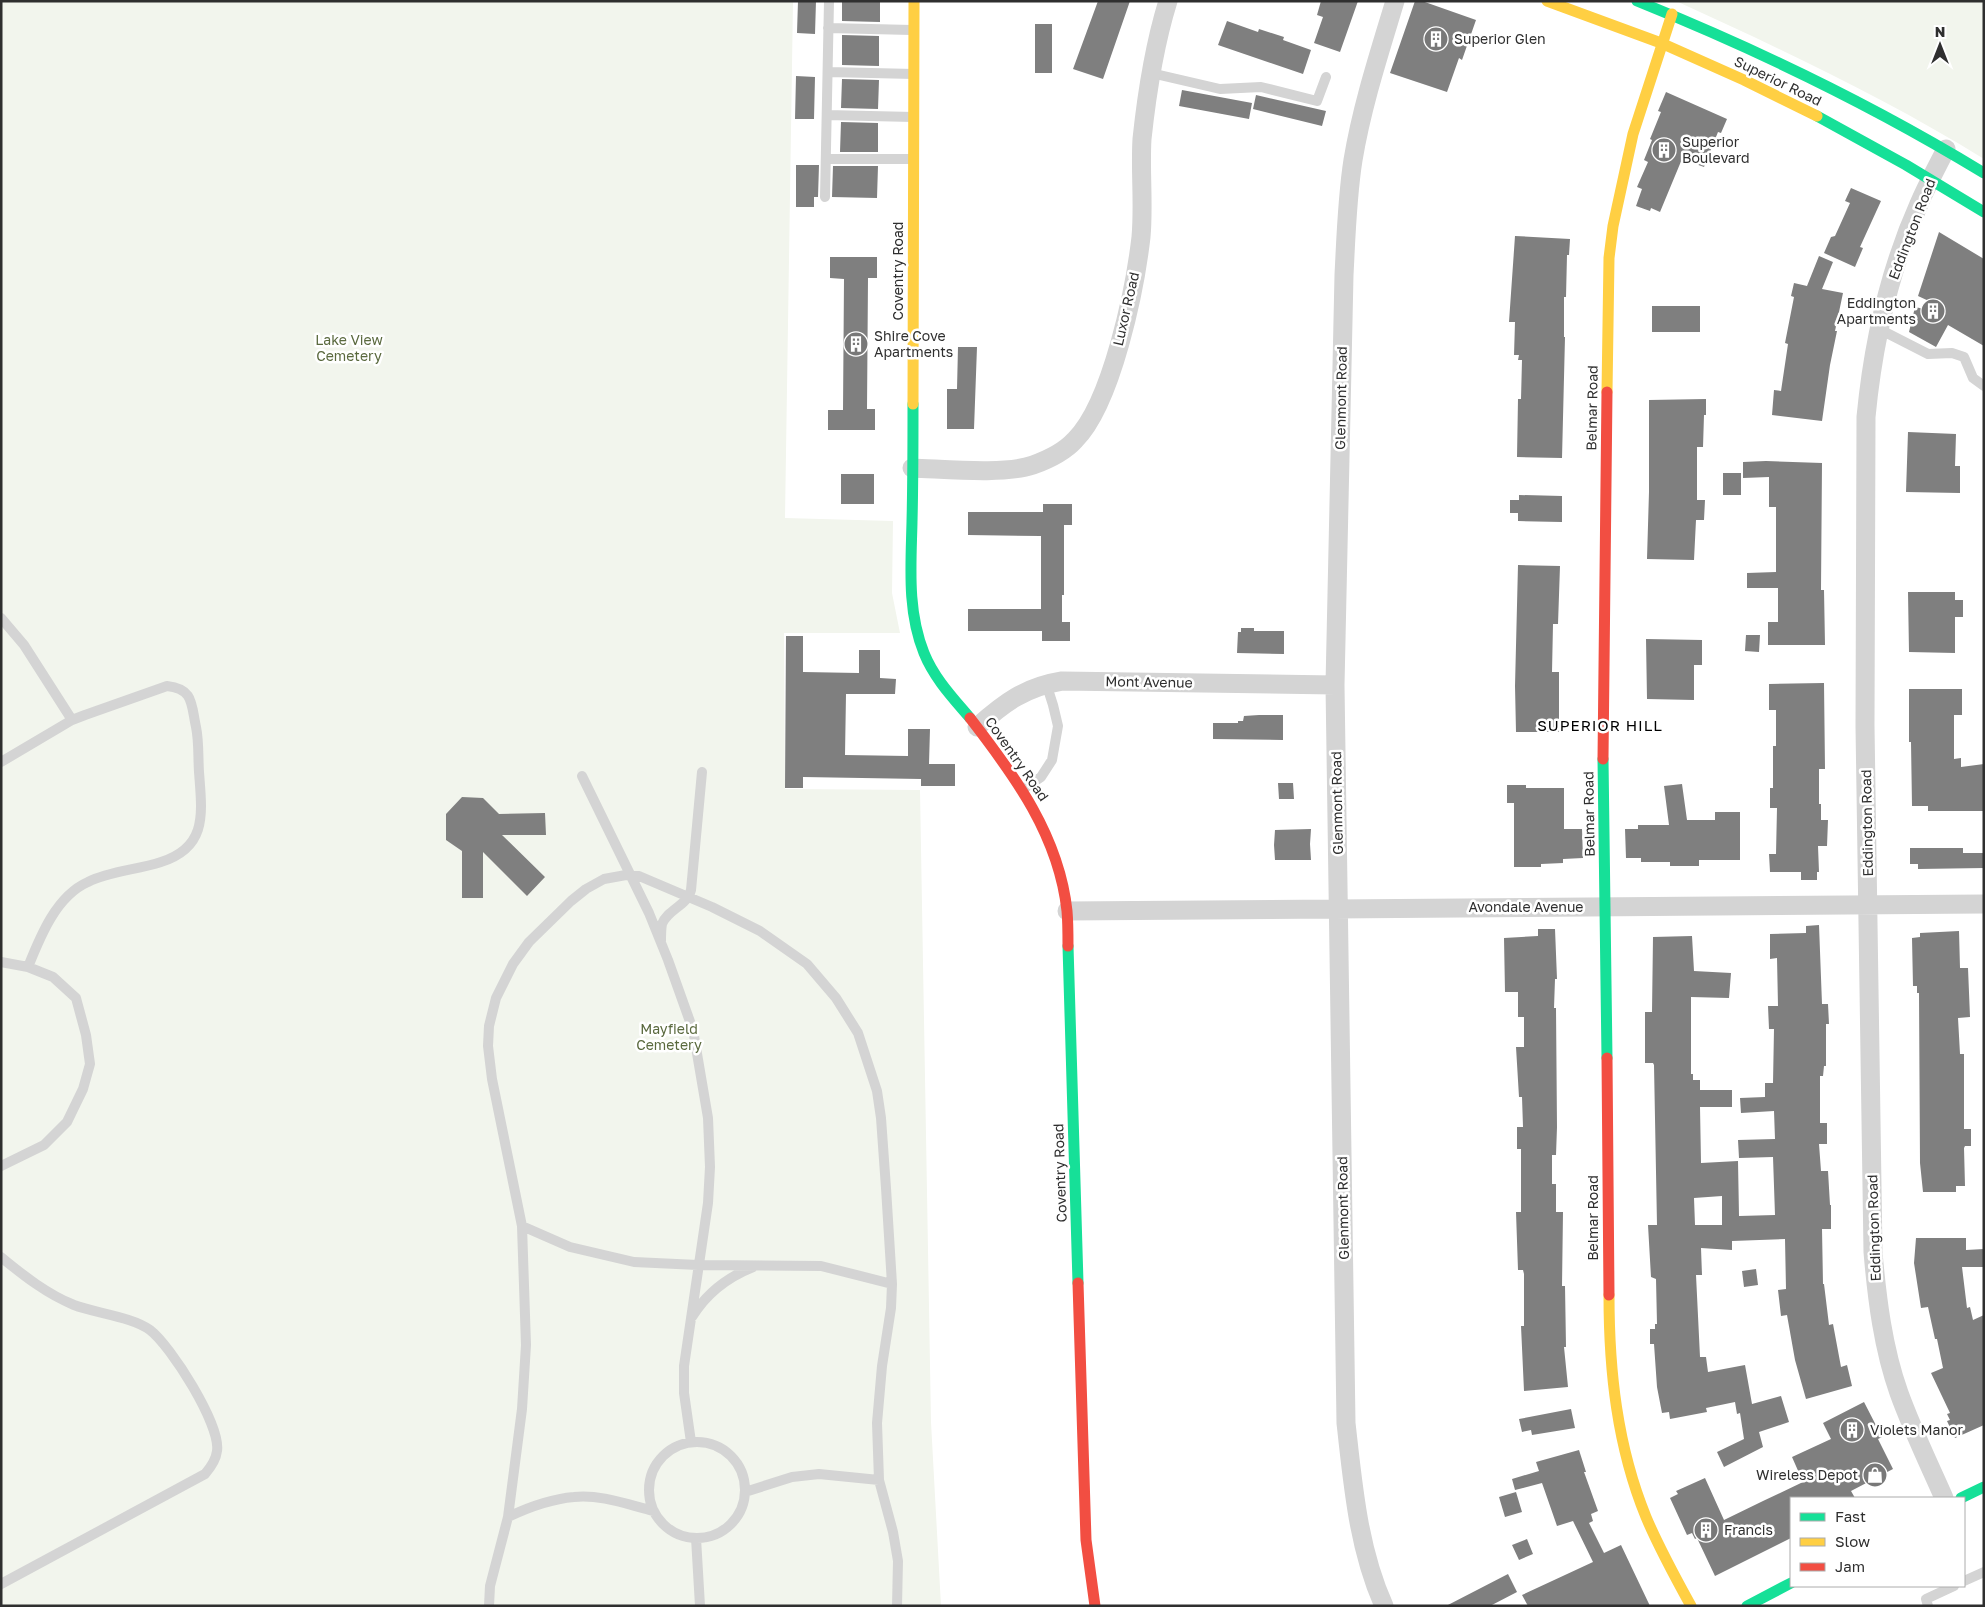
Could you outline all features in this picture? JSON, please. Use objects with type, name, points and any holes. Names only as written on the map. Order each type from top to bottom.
[{"type":"street","name":"Coventry Road","points":[[914,1],[910,580],[914,619],[920,642],[937,677],[1023,789],[1040,819],[1054,849],[1064,884],[1067,911],[1086,1540],[1095,1606]]},
{"type":"street","name":"Luxor Road","points":[[912,468],[1012,470],[1032,465],[1053,456],[1075,440],[1093,415],[1106,387],[1122,335],[1135,272],[1141,236],[1142,140],[1154,53],[1168,1]]},
{"type":"street","name":"Glenmont Road","points":[[1384,1606],[1375,1588],[1355,1510],[1346,1423],[1335,685],[1346,218],[1353,161],[1365,100],[1395,1]]},
{"type":"street","name":"Superior Road","points":[[1547,1],[1662,43],[1818,116],[1931,178],[1984,212]]},
{"type":"street","name":"Superior Road","points":[[1637,1],[1672,14],[1761,55],[1946,149],[1984,173]]},
{"type":"street","name":"Belmar Road","points":[[1672,14],[1634,128],[1619,184],[1609,258],[1602,730],[1606,907],[1609,1342],[1612,1388],[1620,1432],[1641,1503],[1664,1556],[1691,1606]]},
{"type":"street","name":"Eddington Road","points":[[1944,1497],[1899,1393],[1890,1363],[1876,1290],[1873,1252],[1865,726],[1866,417],[1871,372],[1879,329],[1895,267],[1919,203],[1946,149]]},
{"type":"street","name":"Mont Avenue","points":[[977,727],[1015,696],[1046,683],[1062,681],[1335,685]]},
{"type":"street","name":"Avondale Avenue","points":[[1067,911],[1338,907],[1984,904]]},
{"type":"street","points":[[1963,1497],[1984,1487]]},
{"type":"street","points":[[1747,1606],[1790,1584]]},
{"type":"lane","points":[[826,197],[829,1]]},
{"type":"lane","points":[[828,28],[914,30]]},
{"type":"lane","points":[[828,72],[914,74]]},
{"type":"lane","points":[[1151,73],[1220,89],[1261,87],[1317,101],[1326,77]]},
{"type":"lane","points":[[827,115],[914,117]]},
{"type":"lane","points":[[826,159],[914,160]]},
{"type":"lane","points":[[1879,329],[1928,354],[1952,353],[1964,357],[1974,378],[1984,386]]},
{"type":"lane","points":[[1,618],[24,646],[72,720]]},
{"type":"lane","points":[[1023,789],[1041,777],[1052,760],[1058,726],[1054,705],[1046,683]]},
{"type":"lane","points":[[1,762],[72,720],[167,686],[179,687],[189,696],[196,730],[202,813],[198,832],[189,847],[163,862],[114,873],[86,882],[62,901],[42,934],[28,967]]},
{"type":"lane","points":[[661,942],[662,924],[670,914],[689,898],[702,772]]},
{"type":"lane","points":[[582,776],[649,913],[661,942],[692,1030],[708,1118],[710,1167],[708,1204],[689,1322],[684,1375],[684,1393],[691,1442]]},
{"type":"lane","points":[[489,1606],[490,1586],[508,1517],[522,1409],[526,1345],[522,1226],[492,1079],[488,1046],[488,1026],[496,998],[513,964],[529,942],[586,889],[604,879],[629,875],[639,876],[760,931],[807,964],[836,998],[858,1033],[877,1091],[881,1118],[892,1284],[891,1308],[882,1366],[877,1423],[879,1480],[893,1532],[898,1561],[897,1606]]},
{"type":"lane","points":[[1,962],[28,967],[53,977],[76,998],[86,1035],[90,1064],[83,1090],[67,1122],[44,1145],[1,1166]]},
{"type":"lane","points":[[522,1226],[570,1247],[634,1262],[698,1265],[821,1266],[892,1284]]},
{"type":"lane","points":[[1,1257],[46,1292],[75,1305],[149,1328],[161,1340],[192,1386],[215,1429],[218,1450],[214,1463],[205,1474],[1,1584]]},
{"type":"lane","points":[[689,1322],[697,1308],[710,1294],[729,1279],[759,1265]]},
{"type":"lane","points":[[701,1441],[716,1445],[730,1454],[740,1467],[745,1482],[745,1499],[739,1514],[729,1527],[715,1536],[696,1538],[682,1536],[668,1529],[656,1517],[650,1502],[648,1487],[652,1472],[659,1459],[671,1449],[691,1442],[701,1441]]},
{"type":"lane","points":[[745,1492],[792,1477],[818,1474],[879,1480]]},
{"type":"lane","points":[[508,1517],[532,1506],[575,1496],[601,1498],[654,1512]]},
{"type":"lane","points":[[696,1538],[700,1606]]},
{"type":"lane","points":[[1965,1581],[1984,1572]]},
{"type":"lane","points":[[1928,1606],[1926,1599],[1952,1587]]},
{"type":"green space","name":"Lake View Cemetery","points":[[1,1],[793,1],[785,518],[893,521],[892,593],[900,633],[784,633],[785,789],[920,790],[931,1422],[941,1606],[1,1606]]},
{"type":"green space","points":[[1676,1],[1984,1],[1984,159],[1871,95],[1794,56]]},
{"type":"building","points":[[798,1],[816,1],[815,34],[797,33]]},
{"type":"building","points":[[842,1],[880,1],[880,22],[842,21]]},
{"type":"building","points":[[1098,1],[1130,1],[1103,79],[1073,69]]},
{"type":"building","points":[[1321,1],[1358,1],[1340,52],[1314,43],[1323,17],[1317,15]]},
{"type":"building","name":"Superior Glen","points":[[1415,1],[1422,1],[1476,20],[1462,60],[1459,58],[1447,92],[1390,73]]},
{"type":"building","points":[[1227,21],[1258,32],[1259,29],[1284,37],[1283,40],[1311,50],[1303,74],[1218,45]]},
{"type":"building","points":[[1035,24],[1052,24],[1052,73],[1035,73]]},
{"type":"building","points":[[842,35],[879,36],[879,66],[842,65]]},
{"type":"building","points":[[796,76],[815,77],[814,119],[795,119]]},
{"type":"building","points":[[842,79],[879,80],[878,109],[841,108]]},
{"type":"building","points":[[1182,90],[1252,103],[1249,119],[1179,106]]},
{"type":"building","name":"Superior Boulevard","points":[[1666,92],[1727,119],[1721,133],[1718,132],[1704,167],[1682,159],[1660,212],[1651,208],[1650,211],[1636,206],[1642,189],[1637,187],[1648,162],[1644,160],[1661,112],[1658,111]]},
{"type":"building","points":[[1256,95],[1326,111],[1322,126],[1253,109]]},
{"type":"building","points":[[841,122],[878,123],[878,152],[840,152]]},
{"type":"building","points":[[796,165],[819,165],[818,197],[814,197],[814,207],[796,207]]},
{"type":"building","points":[[833,166],[878,166],[877,198],[832,197]]},
{"type":"building","points":[[1851,188],[1881,201],[1860,247],[1863,248],[1855,267],[1824,253],[1831,237],[1835,236],[1850,203],[1845,201]]},
{"type":"building","name":"Eddington Apartments","points":[[1939,232],[1984,259],[1984,346],[1948,325],[1936,347],[1909,332],[1915,307],[1943,313],[1944,308],[1918,296]]},
{"type":"building","points":[[1515,236],[1570,239],[1569,255],[1567,255],[1566,297],[1564,297],[1562,458],[1517,457],[1518,399],[1521,399],[1522,360],[1518,360],[1519,355],[1514,355],[1515,322],[1509,322]]},
{"type":"building","points":[[1819,256],[1833,262],[1822,289],[1843,293],[1835,331],[1837,331],[1822,421],[1772,415],[1774,390],[1781,391],[1788,344],[1785,343],[1794,297],[1791,296],[1794,283],[1807,286]]},
{"type":"building","name":"Shire Cove Apartments","points":[[830,257],[877,257],[877,278],[868,278],[867,409],[875,409],[875,430],[828,430],[828,410],[843,410],[844,279],[830,278]]},
{"type":"building","points":[[1652,306],[1700,306],[1700,332],[1652,332]]},
{"type":"building","points":[[958,347],[977,347],[974,429],[947,429],[947,389],[957,389]]},
{"type":"building","points":[[1706,399],[1703,447],[1697,447],[1697,500],[1705,500],[1704,520],[1696,520],[1694,560],[1647,559],[1649,400]]},
{"type":"building","points":[[1908,432],[1956,434],[1955,466],[1960,466],[1960,493],[1906,492]]},
{"type":"building","points":[[1743,462],[1822,463],[1821,590],[1824,590],[1825,645],[1768,645],[1768,622],[1778,622],[1778,588],[1747,588],[1747,573],[1776,572],[1776,507],[1769,507],[1769,477],[1743,478]]},
{"type":"building","points":[[1723,473],[1741,473],[1741,495],[1723,495]]},
{"type":"building","points":[[841,474],[874,474],[874,504],[841,504]]},
{"type":"building","points":[[1519,495],[1562,496],[1562,522],[1518,521],[1518,513],[1510,513],[1510,500],[1519,500]]},
{"type":"building","points":[[1043,504],[1072,504],[1072,525],[1064,525],[1064,595],[1062,595],[1062,622],[1070,622],[1070,641],[1042,641],[1042,631],[968,631],[968,609],[1041,609],[1041,536],[968,535],[968,512],[1043,512]]},
{"type":"building","points":[[1518,565],[1560,566],[1558,624],[1553,624],[1552,672],[1559,672],[1559,732],[1516,732],[1515,686]]},
{"type":"building","points":[[1908,592],[1955,592],[1955,600],[1963,600],[1963,617],[1955,617],[1955,653],[1909,652]]},
{"type":"building","points":[[1241,628],[1254,628],[1254,631],[1284,631],[1284,654],[1237,653],[1238,632],[1241,632]]},
{"type":"building","points":[[1746,635],[1760,635],[1759,652],[1745,651]]},
{"type":"building","points":[[786,636],[803,636],[803,672],[859,673],[859,650],[880,650],[880,678],[896,679],[895,694],[846,694],[845,755],[908,756],[908,729],[930,729],[929,764],[955,764],[955,786],[921,786],[921,779],[803,777],[803,788],[785,788]]},
{"type":"building","points":[[1646,639],[1702,640],[1702,665],[1694,665],[1694,700],[1647,699]]},
{"type":"building","points":[[1824,683],[1825,769],[1819,769],[1819,804],[1821,804],[1821,820],[1828,820],[1827,846],[1818,846],[1819,872],[1817,872],[1817,880],[1801,880],[1801,872],[1770,872],[1769,854],[1776,854],[1777,808],[1770,808],[1770,788],[1773,788],[1773,746],[1776,746],[1776,710],[1769,710],[1769,684]]},
{"type":"building","points":[[1909,689],[1962,689],[1962,715],[1954,715],[1954,759],[1961,758],[1961,767],[1984,764],[1984,811],[1928,811],[1928,806],[1912,806]]},
{"type":"building","points":[[1283,715],[1283,740],[1213,739],[1213,723],[1238,723],[1238,721],[1243,721],[1244,716]]},
{"type":"building","points":[[1278,783],[1293,783],[1294,799],[1279,799]]},
{"type":"building","points":[[1682,784],[1687,820],[1715,820],[1715,812],[1740,812],[1740,860],[1699,860],[1699,866],[1670,866],[1670,862],[1641,862],[1641,858],[1626,858],[1625,829],[1638,829],[1638,825],[1669,825],[1664,786]]},
{"type":"building","points":[[1507,785],[1526,785],[1526,788],[1564,788],[1564,829],[1582,829],[1583,858],[1563,859],[1563,863],[1541,864],[1541,867],[1514,867],[1514,803],[1507,803]]},
{"type":"building","points":[[462,797],[483,798],[499,814],[545,813],[546,835],[502,835],[545,877],[527,896],[483,852],[483,898],[462,898],[462,851],[446,840],[446,814]]},
{"type":"building","points":[[1311,829],[1311,860],[1275,860],[1275,830]]},
{"type":"building","points":[[1910,848],[1963,848],[1963,853],[1984,853],[1984,868],[1918,869],[1918,864],[1910,864]]},
{"type":"building","points":[[1819,925],[1822,1004],[1828,1004],[1829,1024],[1826,1024],[1826,1066],[1824,1066],[1823,1076],[1820,1076],[1820,1123],[1827,1123],[1827,1144],[1819,1144],[1821,1171],[1828,1171],[1831,1205],[1831,1229],[1822,1229],[1823,1284],[1829,1325],[1833,1324],[1841,1367],[1847,1365],[1852,1386],[1806,1399],[1795,1360],[1787,1315],[1781,1316],[1778,1290],[1786,1289],[1785,1239],[1732,1241],[1732,1250],[1701,1248],[1702,1275],[1696,1275],[1700,1357],[1706,1357],[1708,1372],[1745,1365],[1752,1404],[1781,1396],[1789,1422],[1759,1432],[1763,1447],[1724,1467],[1717,1452],[1744,1439],[1740,1413],[1737,1414],[1735,1402],[1706,1408],[1707,1412],[1670,1419],[1669,1412],[1662,1413],[1657,1387],[1654,1344],[1650,1344],[1650,1329],[1655,1329],[1655,1324],[1657,1324],[1656,1279],[1651,1277],[1648,1225],[1657,1225],[1654,1065],[1653,1063],[1645,1063],[1645,1012],[1652,1012],[1653,937],[1692,936],[1694,971],[1731,973],[1729,998],[1691,997],[1691,1074],[1693,1074],[1693,1080],[1700,1080],[1700,1090],[1732,1090],[1732,1107],[1700,1107],[1701,1163],[1738,1161],[1739,1216],[1775,1215],[1773,1157],[1739,1158],[1738,1140],[1775,1139],[1774,1111],[1741,1113],[1740,1098],[1765,1097],[1765,1083],[1773,1083],[1774,1029],[1769,1029],[1768,1006],[1778,1006],[1777,958],[1770,959],[1770,934],[1806,933],[1806,926]],"holes":[[[1722,1196],[1722,1225],[1695,1225],[1694,1198]]]},
{"type":"building","points":[[1538,929],[1555,929],[1557,979],[1555,979],[1554,1008],[1556,1008],[1557,1127],[1556,1155],[1552,1155],[1552,1184],[1556,1184],[1556,1212],[1563,1212],[1562,1286],[1565,1286],[1566,1347],[1564,1347],[1568,1387],[1524,1391],[1521,1326],[1524,1326],[1524,1274],[1523,1270],[1518,1270],[1516,1212],[1521,1212],[1521,1149],[1517,1149],[1517,1127],[1523,1127],[1522,1097],[1519,1097],[1516,1047],[1524,1047],[1524,1017],[1518,1017],[1518,992],[1505,992],[1504,938],[1538,936]]},
{"type":"building","points":[[1959,931],[1960,968],[1968,968],[1970,1017],[1958,1018],[1960,1054],[1964,1054],[1964,1129],[1971,1129],[1971,1146],[1965,1146],[1964,1148],[1965,1186],[1956,1186],[1956,1192],[1923,1192],[1920,1163],[1919,993],[1917,993],[1917,986],[1913,986],[1912,938],[1920,937],[1920,933]]},
{"type":"building","points":[[1916,1238],[1966,1238],[1966,1250],[1984,1249],[1984,1267],[1962,1267],[1967,1308],[1970,1307],[1973,1320],[1984,1315],[1984,1425],[1955,1438],[1947,1421],[1950,1420],[1947,1414],[1950,1413],[1931,1373],[1943,1368],[1928,1307],[1921,1308],[1914,1263]]},
{"type":"building","points":[[1756,1269],[1758,1285],[1744,1287],[1742,1271]]},
{"type":"building","points":[[1864,1402],[1882,1437],[1878,1439],[1893,1469],[1851,1491],[1854,1497],[1790,1497],[1790,1538],[1715,1576],[1697,1538],[1695,1539],[1692,1533],[1687,1535],[1670,1498],[1678,1494],[1676,1491],[1705,1478],[1724,1520],[1803,1482],[1792,1457],[1831,1439],[1823,1423]]},
{"type":"building","points":[[1571,1409],[1575,1428],[1532,1435],[1531,1430],[1522,1432],[1519,1419]]},
{"type":"building","points":[[1579,1450],[1586,1472],[1584,1472],[1598,1511],[1591,1514],[1593,1521],[1589,1523],[1604,1553],[1621,1545],[1650,1606],[1528,1606],[1522,1595],[1593,1562],[1573,1521],[1557,1526],[1542,1483],[1515,1490],[1512,1479],[1539,1471],[1536,1462]]},
{"type":"building","points":[[1516,1492],[1522,1512],[1505,1517],[1499,1497]]},
{"type":"building","points":[[1527,1539],[1533,1554],[1519,1560],[1512,1545]]},
{"type":"building","points":[[1508,1574],[1517,1592],[1490,1606],[1446,1606]]},
{"type":"traffic: fast","points":[[1637,1],[1682,19],[1814,80],[1900,125],[1984,173]]},
{"type":"traffic: fast","points":[[1817,116],[1906,165],[1984,212]]},
{"type":"traffic: fast","points":[[913,404],[912,605],[919,637],[928,662],[944,687],[970,718]]},
{"type":"traffic: fast","points":[[1603,759],[1607,1058]]},
{"type":"traffic: fast","points":[[1068,946],[1078,1283]]},
{"type":"traffic: fast","points":[[1963,1497],[1984,1487]]},
{"type":"traffic: fast","points":[[1747,1606],[1790,1584]]},
{"type":"traffic: slow","points":[[913,404],[914,1]]},
{"type":"traffic: slow","points":[[1547,1],[1661,43],[1744,80],[1817,116]]},
{"type":"traffic: slow","points":[[1607,392],[1609,258],[1613,226],[1633,134],[1672,14]]},
{"type":"traffic: slow","points":[[1609,1295],[1613,1380],[1628,1463],[1651,1529],[1691,1606]]},
{"type":"traffic: jam","points":[[1603,759],[1607,392]]},
{"type":"traffic: jam","points":[[970,718],[1003,762],[1045,832],[1055,857],[1062,884],[1067,911],[1068,946]]},
{"type":"traffic: jam","points":[[1607,1058],[1609,1295]]},
{"type":"traffic: jam","points":[[1078,1283],[1086,1540],[1095,1606]]},
{"type":"place","name":"Superior Glen","points":[[1436,39]]},
{"type":"place","name":"Superior Boulevard","points":[[1664,150]]},
{"type":"place","name":"Eddington Apartments","points":[[1933,311]]},
{"type":"place","name":"Shire Cove Apartments","points":[[856,344]]},
{"type":"place","name":"Violets Manor","points":[[1852,1430]]},
{"type":"place","name":"Wireless Depot","points":[[1875,1475]]},
{"type":"place","name":"Francis","points":[[1706,1530]]},
{"type":"district","name":"SUPERIOR HILL","points":[[1600,726]]},
{"type":"park label","name":"Mayfield Cemetery","points":[[669,1038]]}]
